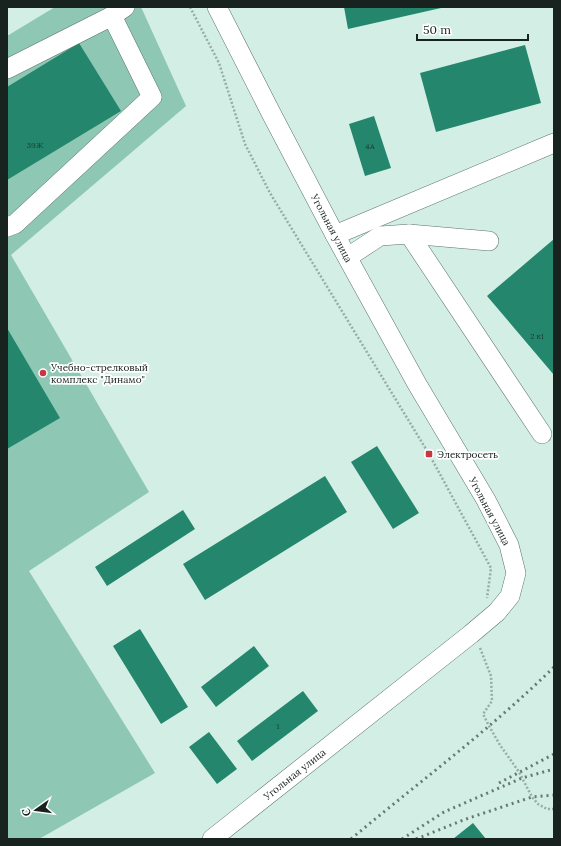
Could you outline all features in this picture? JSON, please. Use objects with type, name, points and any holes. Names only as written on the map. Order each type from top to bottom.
[{"type":"street","name":"Угольная улица","points":[[212,839],[471,634],[496,612],[510,596],[516,573],[509,545],[486,500],[417,384],[335,235],[270,113],[217,7]]},
{"type":"street","points":[[7,68],[119,11],[152,97],[15,224],[7,227]]},
{"type":"street","points":[[335,235],[554,143]]},
{"type":"street","points":[[409,234],[542,434]]},
{"type":"street","points":[[348,257],[380,236],[409,234],[489,241]]},
{"type":"path","points":[[190,7],[219,63],[245,144],[270,193],[429,454],[491,568],[487,598]]},
{"type":"path","points":[[471,634],[478,644],[490,676],[492,701],[483,714],[500,745],[519,772],[532,798],[538,804],[547,809],[554,809]]},
{"type":"green space","name":"Учебно-стрелковый комплекс \"Динамо\"","points":[[55,7],[141,7],[186,106],[11,255],[149,492],[29,571],[155,773],[39,839],[7,839],[7,36]]},
{"type":"building","points":[[344,7],[441,7],[441,8],[348,29]]},
{"type":"building","points":[[79,43],[121,111],[7,180],[7,87]]},
{"type":"building","points":[[525,45],[541,103],[436,132],[420,73]]},
{"type":"building","points":[[374,116],[391,168],[365,176],[349,124]]},
{"type":"building","points":[[554,239],[554,375],[487,296]]},
{"type":"building","points":[[7,328],[60,418],[7,449]]},
{"type":"building","points":[[377,446],[419,513],[393,529],[351,462]]},
{"type":"building","points":[[325,476],[347,512],[205,600],[183,564]]},
{"type":"building","points":[[183,510],[195,529],[107,586],[95,567]]},
{"type":"building","points":[[140,629],[188,707],[161,724],[113,646]]},
{"type":"building","points":[[254,646],[269,666],[216,707],[201,687]]},
{"type":"building","points":[[303,691],[318,711],[252,761],[237,741]]},
{"type":"building","points":[[209,732],[237,769],[217,784],[189,747]]},
{"type":"building","points":[[473,823],[486,839],[453,839]]},
{"type":"railway","points":[[351,839],[480,734],[554,667]]},
{"type":"railway","points":[[499,783],[554,754]]},
{"type":"railway","points":[[402,839],[444,812],[522,778],[554,769]]},
{"type":"railway","points":[[416,839],[466,819],[532,797],[554,795]]},
{"type":"place","name":"Учебно-стрелковый комплекс \"Динамо\"","points":[[43,373]]},
{"type":"place","name":"Электросеть","points":[[429,454]]}]
